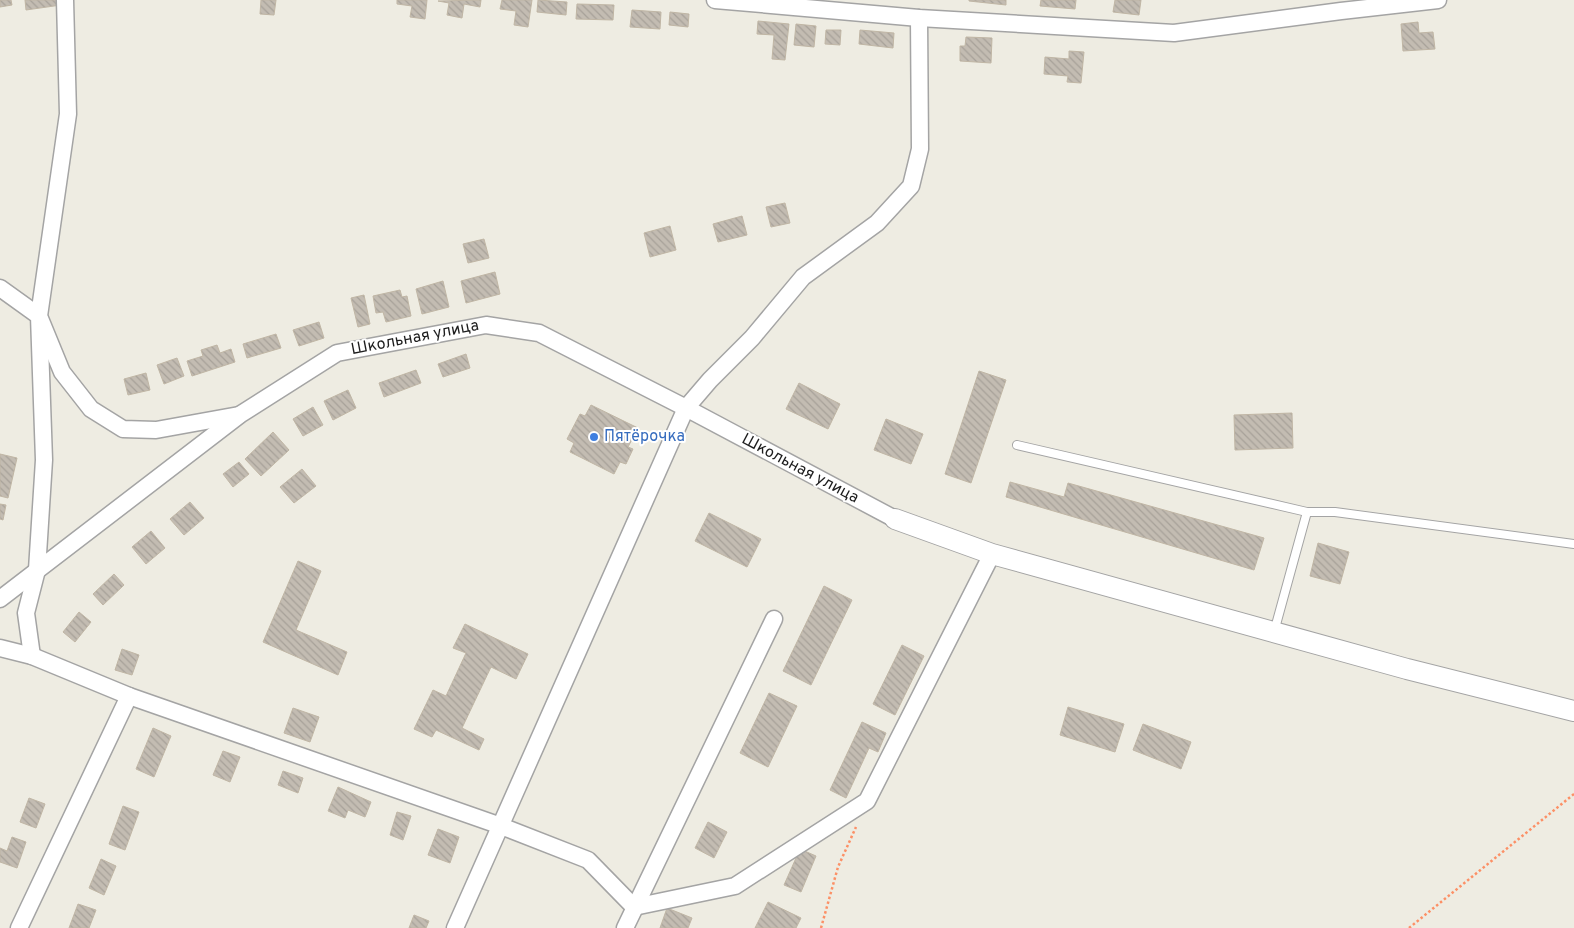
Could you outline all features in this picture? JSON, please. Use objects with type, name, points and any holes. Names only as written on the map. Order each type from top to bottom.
[{"type":"street","points":[[32,656],[26,613],[37,570],[44,460],[39,316],[68,114],[65,0]]},
{"type":"street","points":[[715,0],[919,18],[1174,33],[1438,0]]},
{"type":"street","points":[[456,928],[686,408],[710,380],[752,338],[803,277],[877,223],[911,186],[920,149],[919,18]]},
{"type":"street","points":[[0,288],[39,316],[62,372],[90,408],[123,429],[156,430],[241,414]]},
{"type":"street","name":"Школьная улица","points":[[0,599],[241,414],[338,353],[486,325],[539,333],[895,518]]},
{"type":"street","points":[[895,518],[992,554],[1407,669],[1574,711]]},
{"type":"street","points":[[634,907],[735,886],[868,801],[992,554]]},
{"type":"street","points":[[625,928],[774,619]]},
{"type":"street","points":[[0,648],[32,656],[128,696],[501,826],[588,860],[634,907]]},
{"type":"street","points":[[19,928],[128,696]]},
{"type":"lane","points":[[1017,445],[1307,512],[1335,512],[1574,544]]},
{"type":"lane","points":[[1273,632],[1307,512]]},
{"type":"path","points":[[1410,928],[1574,794]]},
{"type":"path","points":[[821,928],[838,867],[856,826]]},
{"type":"building","points":[[0,0],[11,0],[12,5],[0,7]]},
{"type":"building","points":[[25,0],[60,0],[61,5],[26,10]]},
{"type":"building","points":[[261,0],[276,0],[274,15],[260,14]]},
{"type":"building","points":[[397,0],[427,0],[425,19],[410,17],[412,6],[397,4]]},
{"type":"building","points":[[481,0],[480,7],[464,4],[462,18],[447,15],[449,3],[438,1]]},
{"type":"building","points":[[502,0],[532,0],[528,27],[514,25],[516,11],[500,9]]},
{"type":"building","points":[[538,0],[567,2],[566,15],[537,12]]},
{"type":"building","points":[[1006,0],[1006,5],[969,1]]},
{"type":"building","points":[[1041,0],[1076,0],[1075,9],[1040,6]]},
{"type":"building","points":[[1115,0],[1141,0],[1139,15],[1113,12]]},
{"type":"building","points":[[577,4],[614,5],[613,20],[576,19]]},
{"type":"building","points":[[632,10],[661,12],[660,29],[630,27]]},
{"type":"building","points":[[670,12],[689,14],[688,27],[669,25]]},
{"type":"building","points":[[758,21],[789,24],[785,60],[772,59],[774,35],[757,34]]},
{"type":"building","points":[[1418,22],[1419,33],[1433,32],[1435,49],[1403,51],[1401,24]]},
{"type":"building","points":[[796,24],[816,26],[814,47],[794,45]]},
{"type":"building","points":[[826,30],[841,30],[840,45],[825,44]]},
{"type":"building","points":[[860,30],[894,33],[893,48],[859,44]]},
{"type":"building","points":[[966,37],[992,38],[991,63],[960,61],[960,46],[965,46]]},
{"type":"building","points":[[1069,51],[1084,52],[1081,83],[1067,82],[1068,76],[1044,74],[1045,57],[1069,59]]},
{"type":"building","points":[[785,203],[790,223],[771,227],[766,207]]},
{"type":"building","points":[[742,216],[747,235],[718,242],[713,224]]},
{"type":"building","points":[[670,226],[676,250],[650,257],[644,233]]},
{"type":"building","points":[[484,239],[489,258],[468,263],[463,244]]},
{"type":"building","points":[[495,272],[500,294],[466,303],[461,281]]},
{"type":"building","points":[[443,281],[449,307],[422,314],[416,289]]},
{"type":"building","points":[[400,290],[402,297],[407,296],[411,316],[386,322],[383,312],[376,313],[373,296]]},
{"type":"building","points":[[364,295],[370,324],[358,327],[351,298]]},
{"type":"building","points":[[319,322],[324,338],[299,346],[293,330]]},
{"type":"building","points":[[276,334],[281,348],[247,358],[243,344]]},
{"type":"building","points":[[217,345],[220,353],[231,349],[235,362],[192,376],[187,361],[203,356],[201,350]]},
{"type":"building","points":[[466,354],[470,368],[443,377],[438,364]]},
{"type":"building","points":[[177,358],[184,376],[164,384],[157,365]]},
{"type":"building","points":[[416,370],[421,383],[384,397],[379,383]]},
{"type":"building","points":[[979,371],[1006,380],[971,483],[945,474]]},
{"type":"building","points":[[146,373],[150,390],[128,395],[124,379]]},
{"type":"building","points":[[799,383],[840,404],[828,429],[786,409]]},
{"type":"building","points":[[348,390],[356,408],[333,420],[324,401]]},
{"type":"building","points":[[591,405],[638,428],[628,447],[633,449],[626,464],[620,462],[614,474],[570,452],[574,443],[567,439],[580,414],[585,416]]},
{"type":"building","points":[[313,407],[323,425],[303,436],[293,419]]},
{"type":"building","points":[[1292,413],[1293,448],[1235,450],[1234,415]]},
{"type":"building","points":[[886,419],[923,434],[911,464],[874,450]]},
{"type":"building","points":[[273,432],[289,450],[261,476],[245,459]]},
{"type":"building","points":[[0,454],[17,458],[8,498],[0,496]]},
{"type":"building","points":[[239,462],[249,474],[233,487],[223,474]]},
{"type":"building","points":[[302,469],[316,486],[294,503],[280,487]]},
{"type":"building","points":[[1010,482],[1064,497],[1068,483],[1264,538],[1254,570],[1006,497]]},
{"type":"building","points":[[190,502],[204,518],[184,535],[170,519]]},
{"type":"building","points":[[0,504],[6,505],[3,520],[0,519]]},
{"type":"building","points":[[709,513],[761,539],[747,567],[695,541]]},
{"type":"building","points":[[151,531],[165,548],[146,564],[132,547]]},
{"type":"building","points":[[1318,543],[1349,552],[1340,584],[1310,576]]},
{"type":"building","points":[[298,561],[321,571],[296,630],[347,652],[338,675],[263,642]]},
{"type":"building","points":[[114,574],[124,585],[103,605],[93,594]]},
{"type":"building","points":[[824,586],[852,600],[811,685],[783,671]]},
{"type":"building","points":[[79,612],[91,622],[75,642],[63,632]]},
{"type":"building","points":[[465,624],[528,654],[516,679],[491,667],[462,728],[484,739],[479,750],[436,730],[432,737],[414,729],[433,690],[446,696],[466,653],[453,648]]},
{"type":"building","points":[[902,645],[924,656],[895,715],[873,704]]},
{"type":"building","points":[[122,649],[139,655],[132,675],[115,670]]},
{"type":"building","points":[[769,693],[797,706],[768,767],[740,753]]},
{"type":"building","points":[[1068,707],[1124,724],[1115,752],[1060,735]]},
{"type":"building","points":[[293,708],[319,717],[310,742],[284,733]]},
{"type":"building","points":[[862,722],[886,733],[878,752],[869,748],[846,798],[830,790]]},
{"type":"building","points":[[1143,724],[1191,742],[1181,769],[1133,750]]},
{"type":"building","points":[[153,728],[171,736],[154,777],[136,769]]},
{"type":"building","points":[[223,751],[240,757],[230,782],[213,775]]},
{"type":"building","points":[[283,771],[303,778],[298,793],[278,785]]},
{"type":"building","points":[[338,787],[371,802],[365,817],[348,810],[345,818],[328,811]]},
{"type":"building","points":[[29,798],[45,804],[36,828],[20,822]]},
{"type":"building","points":[[123,806],[139,812],[125,850],[109,844]]},
{"type":"building","points":[[397,812],[411,816],[403,840],[390,835]]},
{"type":"building","points":[[708,822],[727,832],[714,858],[695,848]]},
{"type":"building","points":[[438,829],[459,837],[450,863],[428,855]]},
{"type":"building","points":[[12,837],[26,842],[17,868],[0,862],[0,848],[7,851]]},
{"type":"building","points":[[800,849],[816,856],[801,892],[784,885]]},
{"type":"building","points":[[101,859],[116,866],[104,895],[89,888]]},
{"type":"building","points":[[768,902],[801,918],[796,928],[755,928]]},
{"type":"building","points":[[78,904],[96,910],[89,928],[69,928]]},
{"type":"building","points":[[667,908],[692,918],[688,928],[660,928]]},
{"type":"building","points":[[414,915],[429,921],[426,928],[409,928]]},
{"type":"place","name":"Пятёрочка","points":[[594,437]]}]
